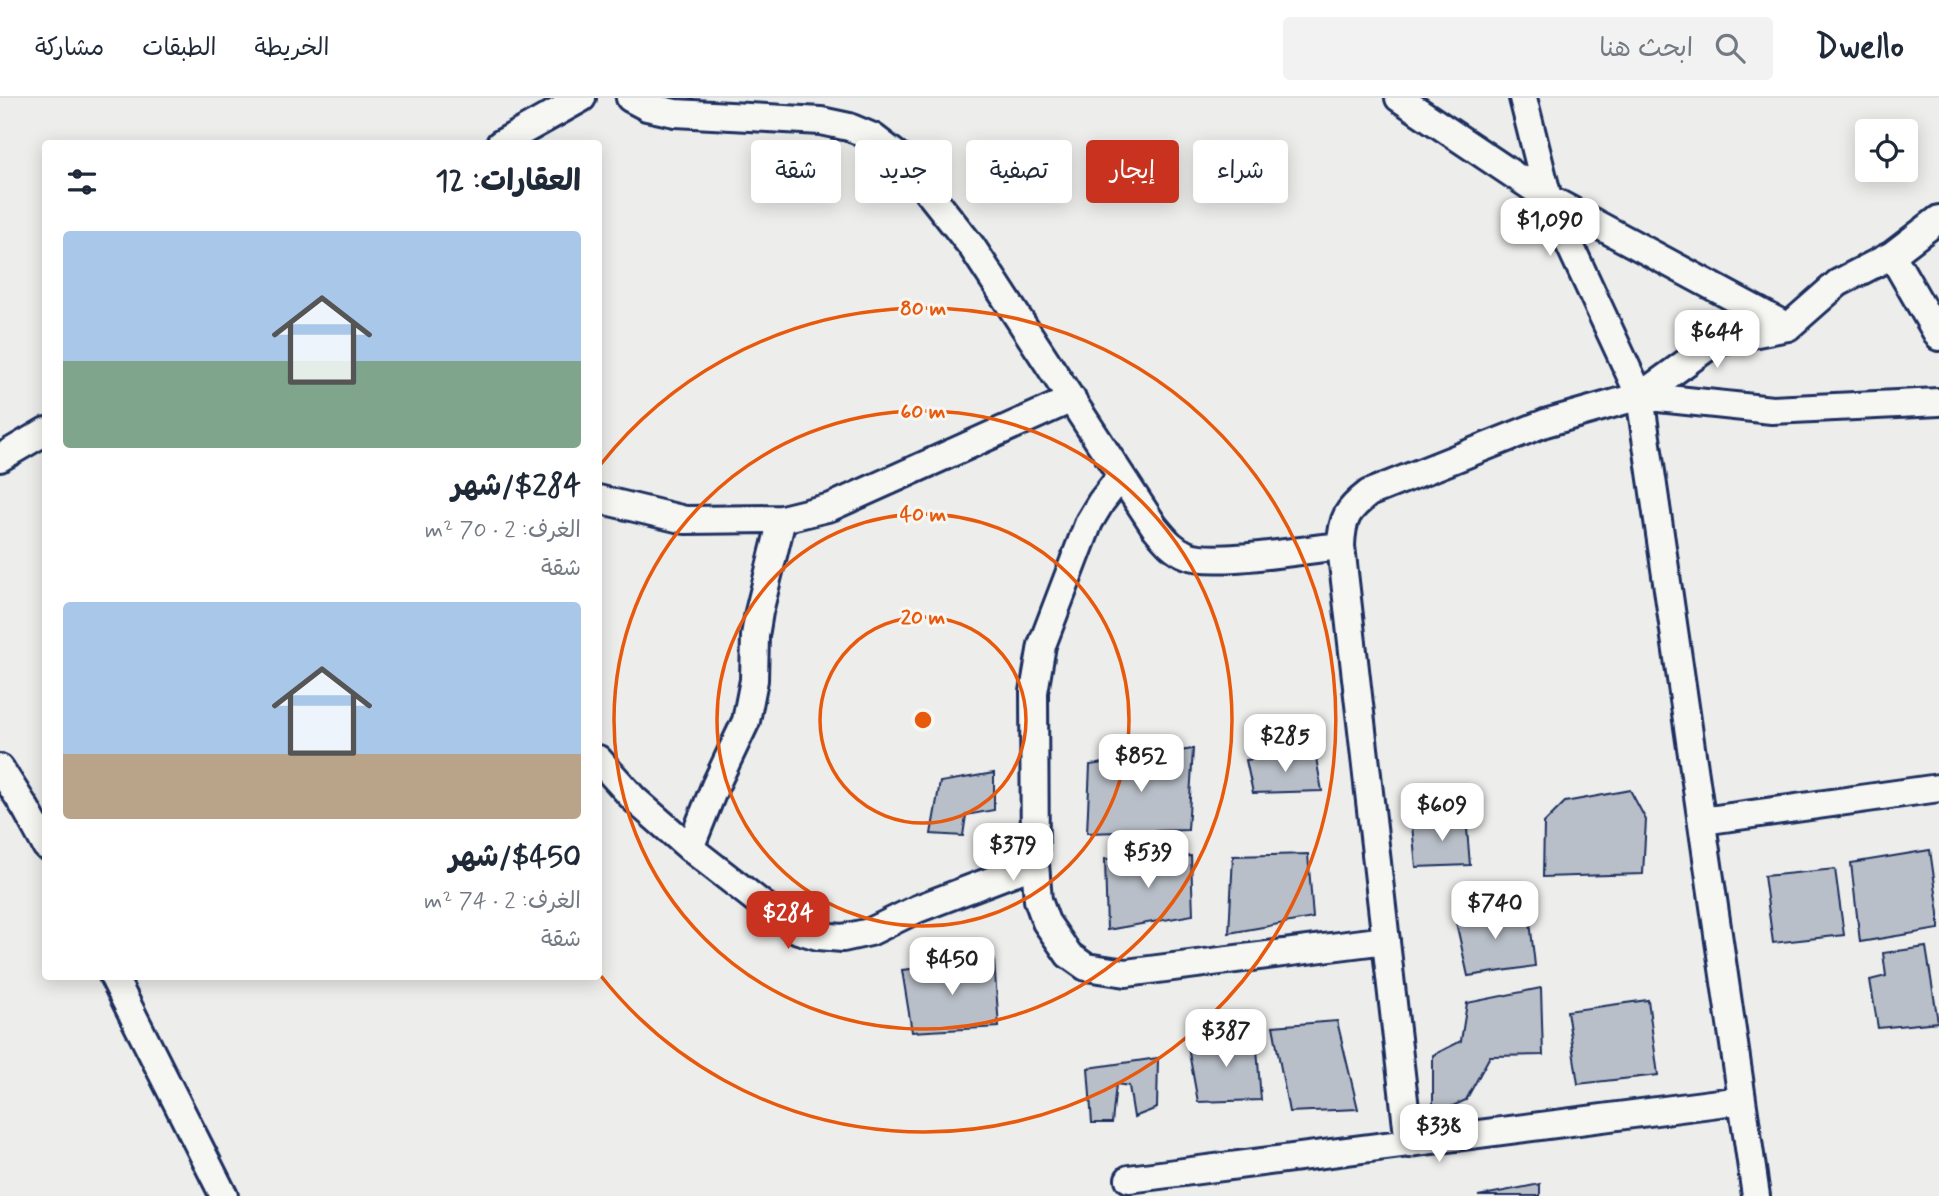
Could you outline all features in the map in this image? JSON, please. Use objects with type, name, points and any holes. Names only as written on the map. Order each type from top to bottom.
[{"type":"street","points":[[507,140],[582,98]]},
{"type":"street","points":[[630,98],[648,107],[675,113],[821,121],[849,127],[873,137],[903,159],[972,247],[1121,476],[1170,545],[1188,555],[1210,559],[1340,546]]},
{"type":"street","points":[[1399,98],[1548,198],[1788,327]]},
{"type":"street","points":[[1523,98],[1548,198],[1640,396],[1756,1196]]},
{"type":"street","points":[[1409,1144],[1340,546],[1342,525],[1352,507],[1369,493],[1545,424],[1640,396],[1716,341],[1788,327],[1838,283],[1892,255],[1939,219]]},
{"type":"street","points":[[1892,255],[1939,337]]},
{"type":"street","points":[[1640,396],[1772,410],[1939,402]]},
{"type":"street","points":[[602,500],[685,520],[782,519],[831,507],[1072,400]]},
{"type":"street","points":[[0,458],[42,433]]},
{"type":"street","points":[[1121,476],[1089,522],[1042,645],[1034,692],[1035,864],[1038,900],[1046,922],[1069,955],[1086,967],[1126,973],[1385,940]]},
{"type":"street","points":[[690,848],[746,720],[754,680],[755,636],[759,612],[782,519]]},
{"type":"street","points":[[602,764],[634,799],[690,848],[798,930],[818,936],[843,938],[870,932],[917,909],[1035,864]]},
{"type":"street","points":[[0,768],[42,838]]},
{"type":"street","points":[[1702,821],[1939,788]]},
{"type":"street","points":[[115,980],[224,1196]]},
{"type":"street","points":[[1129,1179],[1742,1100]]},
{"type":"building","points":[[1193,749],[1188,830],[1087,833],[1090,765]]},
{"type":"building","points":[[1315,752],[1322,791],[1253,793],[1246,760]]},
{"type":"building","points":[[994,773],[994,810],[966,815],[963,836],[931,834],[940,782]]},
{"type":"building","points":[[1630,790],[1646,820],[1643,874],[1543,877],[1544,823],[1565,802]]},
{"type":"building","points":[[1466,817],[1470,865],[1416,867],[1412,825]]},
{"type":"building","points":[[1930,850],[1939,929],[1860,942],[1851,863]]},
{"type":"building","points":[[1308,854],[1313,918],[1229,933],[1233,856]]},
{"type":"building","points":[[1191,856],[1193,915],[1107,930],[1105,859]]},
{"type":"building","points":[[1835,869],[1844,935],[1773,943],[1764,876]]},
{"type":"building","points":[[1529,912],[1535,966],[1468,976],[1454,913]]},
{"type":"building","points":[[1926,947],[1938,1022],[1878,1028],[1870,980],[1886,976],[1883,953]]},
{"type":"building","points":[[994,960],[999,1027],[912,1032],[902,970]]},
{"type":"building","points":[[1541,988],[1543,1055],[1490,1056],[1466,1100],[1433,1115],[1433,1055],[1461,1041],[1467,1003]]},
{"type":"building","points":[[1648,1000],[1658,1075],[1578,1084],[1567,1011]]},
{"type":"building","points":[[1337,1021],[1358,1109],[1289,1112],[1273,1026]]},
{"type":"building","points":[[1256,1036],[1261,1100],[1198,1102],[1187,1042]]},
{"type":"building","points":[[1158,1058],[1157,1108],[1134,1117],[1129,1086],[1116,1084],[1112,1123],[1092,1123],[1088,1068]]},
{"type":"building","points":[[1540,1184],[1540,1196],[1478,1196]]}]
